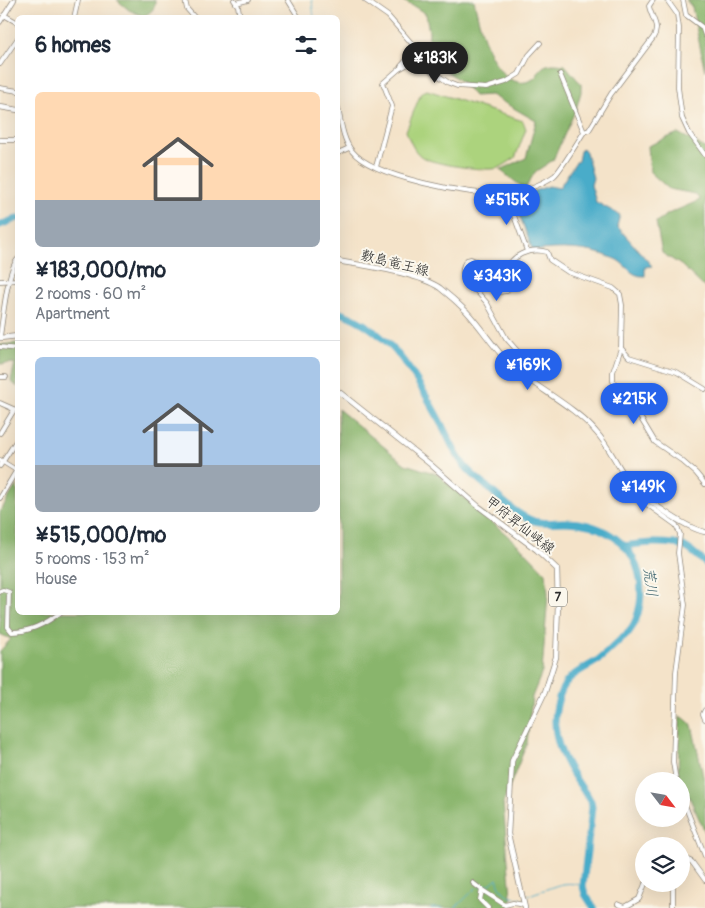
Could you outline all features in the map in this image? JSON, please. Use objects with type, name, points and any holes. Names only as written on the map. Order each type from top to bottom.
[{"type":"main road","points":[[0,107],[15,110]]},
{"type":"main road","name":"敷島竜王線","points":[[340,261],[417,278],[440,288],[466,312],[502,356],[517,370],[596,431],[639,493],[688,526],[705,532]]},
{"type":"main road","points":[[0,337],[15,336]]},
{"type":"main road","name":"甲府昇仙峡線","points":[[340,393],[430,464],[478,506],[537,550],[557,569],[556,658],[545,692],[512,762],[508,834],[523,903]]},
{"type":"street","points":[[0,22],[14,0]]},
{"type":"street","points":[[75,15],[78,0]]},
{"type":"street","points":[[185,0],[187,9],[192,15]]},
{"type":"street","points":[[239,15],[235,2],[248,0]]},
{"type":"street","points":[[288,0],[297,15]]},
{"type":"street","points":[[365,0],[388,16],[414,46],[414,52],[384,82],[392,106],[376,166]]},
{"type":"street","points":[[340,115],[349,148],[358,158],[400,176],[447,189],[506,194],[541,183],[558,173],[584,132],[589,130],[620,82],[656,34],[656,25],[649,9],[649,4],[654,0]]},
{"type":"street","points":[[667,0],[677,14],[679,28],[678,87],[682,118],[689,133],[705,155]]},
{"type":"street","points":[[683,0],[686,15],[702,27],[705,35]]},
{"type":"street","points":[[4,15],[15,21]]},
{"type":"street","points":[[0,64],[15,42]]},
{"type":"street","points":[[399,69],[408,64],[420,65],[457,86],[486,88],[506,82],[519,74],[529,54],[540,44]]},
{"type":"street","points":[[560,74],[584,132]]},
{"type":"street","points":[[0,88],[15,90]]},
{"type":"street","points":[[0,140],[15,142]]},
{"type":"street","points":[[340,152],[349,148]]},
{"type":"street","points":[[506,194],[527,251]]},
{"type":"street","points":[[517,370],[521,362],[520,354],[506,338],[486,304],[465,278],[462,269],[467,260],[476,261],[495,288],[503,293],[508,291],[510,286],[511,280],[507,274],[510,262],[527,251],[547,252],[550,260],[568,272],[613,288],[621,296],[621,348],[613,372],[616,386],[634,407],[655,442],[681,460],[705,484]]},
{"type":"street","points":[[0,337],[9,281],[15,261]]},
{"type":"street","points":[[0,281],[15,280]]},
{"type":"street","points":[[0,347],[15,349]]},
{"type":"street","points":[[621,348],[630,357],[677,372],[705,389]]},
{"type":"street","points":[[0,377],[6,377]]},
{"type":"street","points":[[0,403],[15,410]]},
{"type":"street","points":[[0,433],[15,411]]},
{"type":"street","points":[[0,466],[15,442]]},
{"type":"street","points":[[2,461],[15,468]]},
{"type":"street","points":[[0,498],[15,472]]},
{"type":"street","points":[[633,486],[632,492],[634,495],[676,526],[680,534],[679,551],[685,604],[676,672],[673,762],[675,772]]},
{"type":"street","points":[[0,591],[9,592],[8,627],[12,632],[36,627],[56,615]]},
{"type":"street","points":[[705,710],[703,714],[705,719]]},
{"type":"street","points":[[690,818],[705,856]]},
{"type":"street","points":[[690,861],[705,880]]},
{"type":"street","points":[[473,883],[506,905],[523,903]]},
{"type":"street","points":[[482,890],[480,900],[488,908]]},
{"type":"street","points":[[618,904],[625,907],[639,899],[642,892]]},
{"type":"street","points":[[672,892],[673,908]]},
{"type":"green space","points":[[117,0],[155,0],[152,10],[145,15],[129,10]]},
{"type":"green space","points":[[401,0],[474,0],[483,35],[500,71],[509,78],[520,82],[528,82],[535,78],[542,67],[551,64],[565,65],[581,84],[581,92],[576,109],[553,160],[535,172],[525,189],[500,170],[526,158],[536,121],[491,95],[474,96],[464,84],[434,62],[428,54],[429,32],[426,14]]},
{"type":"green space","points":[[686,0],[705,0],[705,71],[692,7]]},
{"type":"green space","points":[[427,90],[523,121],[526,129],[515,158],[498,168],[483,169],[448,165],[428,160],[419,155],[410,142],[406,131],[421,93]]},
{"type":"green space","points":[[678,133],[705,148],[705,288],[681,265],[662,253],[656,222],[668,214],[700,200],[695,194],[669,189],[650,172],[648,146]]},
{"type":"green space","points":[[15,343],[15,363],[0,364],[0,345]]},
{"type":"green space","points":[[15,363],[15,385],[11,381]]},
{"type":"green space","points":[[340,411],[405,464],[437,474],[524,550],[546,573],[548,594],[542,672],[532,697],[527,743],[503,803],[512,908],[0,908],[0,651],[11,639],[0,634],[0,512],[15,487],[15,615],[340,615]]},
{"type":"green space","points":[[680,716],[692,725],[705,785],[705,832],[690,799],[690,772],[678,772]]},
{"type":"water","points":[[583,148],[586,152],[593,178],[591,185],[596,202],[620,215],[617,226],[652,266],[645,267],[645,276],[635,274],[618,260],[594,252],[563,249],[533,251],[513,198],[549,186],[559,188],[578,161],[580,151]]},
{"type":"waterway","points":[[312,0],[314,15]]},
{"type":"waterway","name":"荒川","points":[[0,225],[15,219]]},
{"type":"waterway","name":"荒川","points":[[340,313],[373,330],[388,343],[413,374],[423,390],[460,460],[471,473],[508,506],[534,521],[576,523],[600,529],[620,542],[629,551],[635,562],[639,574],[641,596],[633,626],[629,632],[595,662],[570,678],[563,687],[555,719],[556,732],[563,756],[591,801],[592,807],[583,886],[585,894],[594,908]]},
{"type":"waterway","points":[[624,546],[654,543],[677,544],[698,556],[705,563]]},
{"type":"waterway","points":[[480,886],[489,885],[497,878],[504,893],[511,897],[521,898]]},
{"type":"waterway","points":[[525,898],[535,893],[569,883],[583,886]]},
{"type":"waterway","points":[[455,908],[476,888]]},
{"type":"waterway","points":[[431,908],[443,908]]}]
